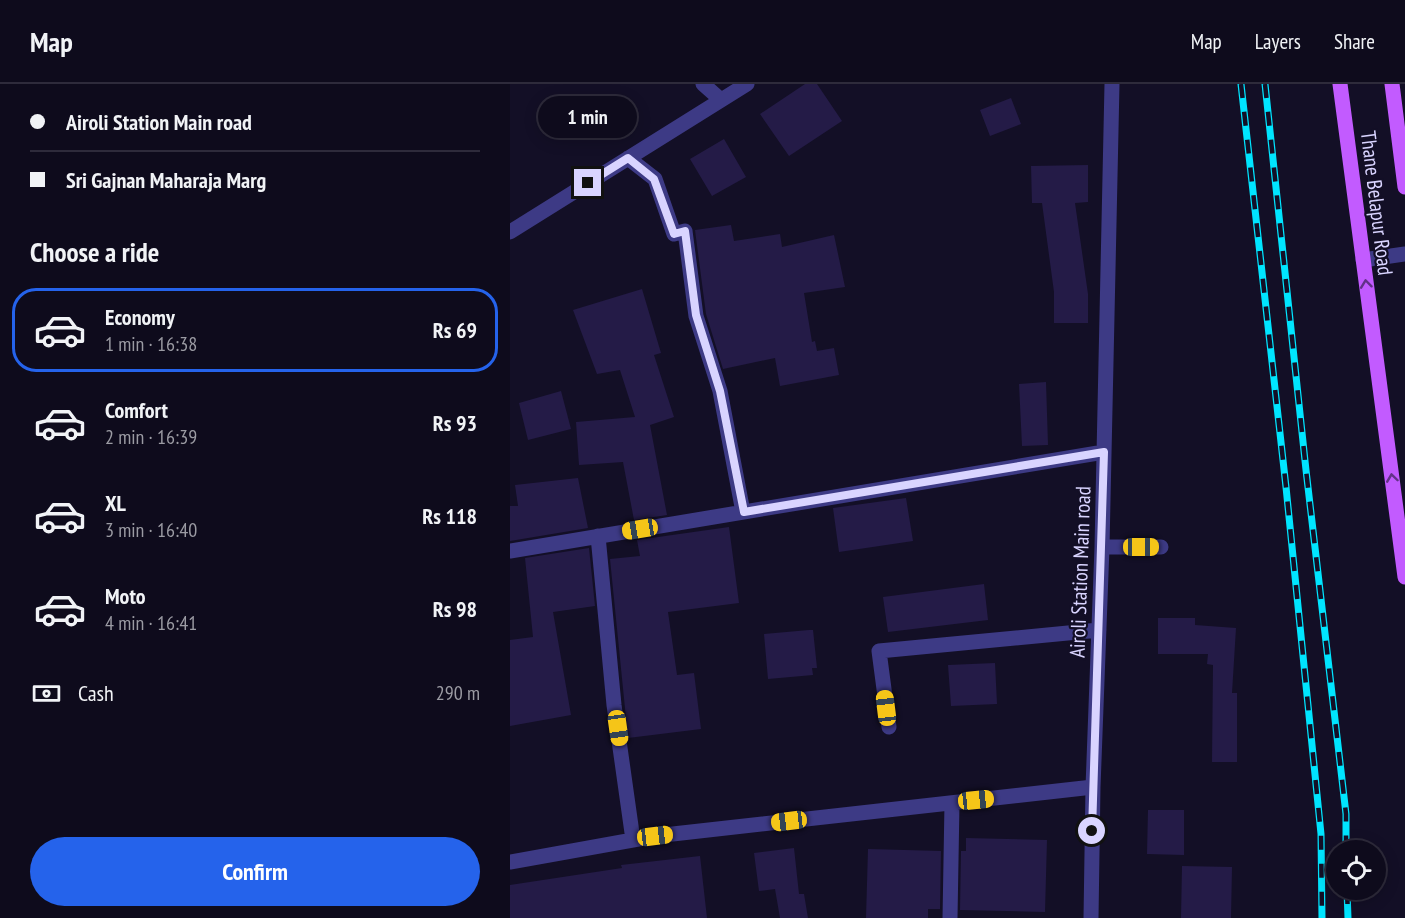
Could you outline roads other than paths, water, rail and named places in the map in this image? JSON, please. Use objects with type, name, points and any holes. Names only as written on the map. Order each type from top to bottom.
[{"type":"main road","name":"Thane Belapur Road","points":[[1340,84],[1405,577]]},
{"type":"main road","name":"Thane Belapur Road","points":[[1392,84],[1405,187]]},
{"type":"street","points":[[703,84],[722,100]]},
{"type":"street","points":[[510,232],[747,84]]},
{"type":"street","name":"Airoli Station Main road","points":[[1091,918],[1112,84]]},
{"type":"street","points":[[628,158],[654,179],[674,234],[685,231],[696,315],[720,391],[744,512]]},
{"type":"street","points":[[1363,260],[1405,254]]},
{"type":"street","points":[[510,551],[1104,452]]},
{"type":"street","points":[[598,536],[614,705],[633,840]]},
{"type":"street","points":[[1102,547],[1161,547]]},
{"type":"street","points":[[889,727],[879,651],[1099,630]]},
{"type":"street","points":[[510,862],[633,840],[1093,787]]},
{"type":"street","points":[[950,918],[952,803]]},
{"type":"railway","points":[[1241,84],[1286,487],[1321,834],[1322,918]]},
{"type":"railway","points":[[1265,84],[1306,470],[1346,814],[1346,840]]},
{"type":"railway","points":[[1347,900],[1348,918]]}]
